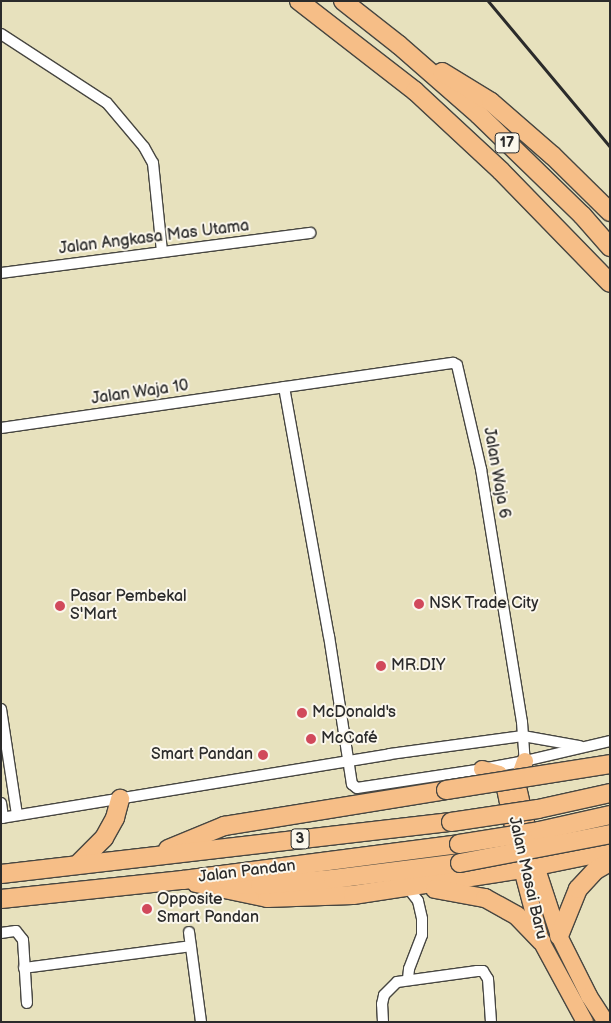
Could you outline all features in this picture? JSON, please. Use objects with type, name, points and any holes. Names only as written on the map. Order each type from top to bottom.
[{"type":"highway","name":"17","points":[[299,1],[415,91],[501,171],[610,283]]},
{"type":"highway","name":"17","points":[[343,1],[399,45],[479,116],[582,215],[610,247]]},
{"type":"highway","points":[[399,45],[491,102],[553,156],[610,212]]},
{"type":"highway","points":[[563,235],[610,296]]},
{"type":"highway","points":[[149,857],[224,826],[610,764]]},
{"type":"highway","name":"Jalan Pandan","points":[[1,874],[451,822],[538,809],[610,793]]},
{"type":"highway","points":[[77,865],[104,838],[115,818],[120,799]]},
{"type":"highway","name":"Jalan Pandan","points":[[1,899],[183,880],[458,844],[539,831],[610,815]]},
{"type":"highway","points":[[183,880],[260,885],[333,879],[460,863],[610,834]]},
{"type":"highway","points":[[183,880],[267,898],[353,895],[529,868],[610,851]]},
{"type":"highway","points":[[559,936],[578,889],[596,870],[610,862]]},
{"type":"highway","points":[[412,887],[486,898],[517,916],[541,942]]},
{"type":"main road","name":"Jalan Masai Baru","points":[[533,760],[518,780],[518,787],[541,942],[585,1022]]},
{"type":"main road","name":"Jalan Masai Baru","points":[[482,769],[499,774],[503,779],[529,868],[559,936],[589,996],[606,1022]]},
{"type":"street","points":[[1,34],[107,103],[144,147],[153,163],[162,252]]},
{"type":"street","name":"Jalan Angkasa Mas Utama","points":[[1,273],[310,233]]},
{"type":"street","name":"Jalan Waja 6","points":[[284,387],[455,364],[460,369],[481,469],[523,736],[533,760]]},
{"type":"street","points":[[284,387],[329,636],[352,784],[357,788],[482,769],[533,760],[610,741]]},
{"type":"street","name":"Jalan Waja 10","points":[[1,428],[284,387]]},
{"type":"street","points":[[1,709],[17,815]]},
{"type":"street","points":[[1,803],[2,818],[348,762],[523,736],[584,746]]},
{"type":"street","points":[[533,760],[548,747],[544,740]]},
{"type":"street","points":[[408,980],[409,969],[422,935],[422,919],[418,901],[412,887]]},
{"type":"street","points":[[1,933],[16,931],[23,940],[27,1003]]},
{"type":"street","points":[[189,932],[201,1022]]},
{"type":"street","points":[[24,968],[191,946]]},
{"type":"street","points":[[383,1022],[382,1004],[384,995],[397,982],[483,972],[488,979],[491,1022]]},
{"type":"railway","points":[[488,1],[610,147]]},
{"type":"place","name":"NSK Trade City","points":[[419,604]]},
{"type":"place","name":"Pasar Pembekal S'Mart","points":[[60,606]]},
{"type":"place","name":"MR.DIY","points":[[381,666]]},
{"type":"place","name":"McDonald's","points":[[302,713]]},
{"type":"place","name":"McCafé","points":[[311,739]]},
{"type":"place","name":"Smart Pandan","points":[[263,755]]},
{"type":"place","name":"Opposite Smart Pandan","points":[[147,909]]}]
